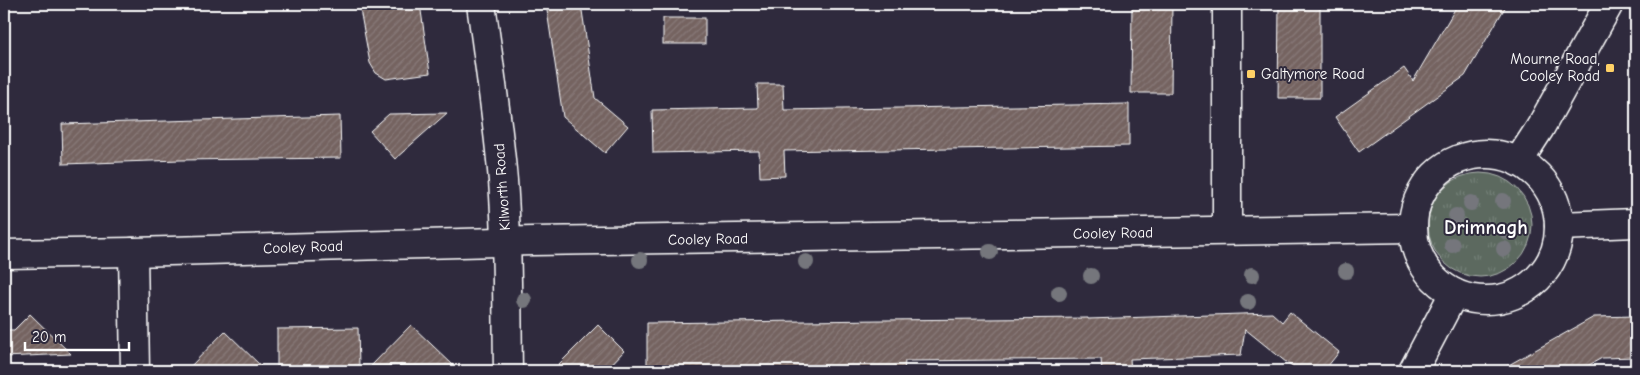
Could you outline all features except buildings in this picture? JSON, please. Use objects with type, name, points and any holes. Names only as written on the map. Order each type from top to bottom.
[{"type":"street","name":"Kilworth Road","points":[[480,4],[495,104],[503,181],[508,371]]},
{"type":"street","points":[[1227,4],[1227,230]]},
{"type":"street","points":[[1518,162],[1540,128],[1608,4]]},
{"type":"street","points":[[1486,154],[1503,156],[1518,162],[1539,176],[1552,196],[1557,210],[1559,226],[1555,252],[1541,276],[1531,285],[1507,297],[1494,300],[1480,300],[1454,293],[1437,282],[1424,266],[1416,248],[1413,228],[1414,211],[1420,196],[1440,170],[1470,156],[1486,154]]},
{"type":"street","points":[[1559,226],[1636,224]]},
{"type":"street","name":"Cooley Road","points":[[4,254],[506,242],[1413,228]]},
{"type":"street","points":[[133,252],[134,371]]},
{"type":"street","points":[[1413,371],[1454,293]]},
{"type":"green space","points":[[1480,173],[1500,177],[1509,181],[1517,188],[1524,196],[1528,205],[1532,225],[1528,245],[1524,254],[1517,262],[1509,269],[1500,273],[1480,277],[1460,273],[1451,269],[1443,262],[1436,254],[1432,245],[1428,225],[1432,205],[1436,196],[1443,188],[1451,181],[1460,177]]},
{"type":"place","name":"Mourne Road, Cooley Road","points":[[1610,68]]},
{"type":"place","name":"Galtymore Road","points":[[1251,74]]},
{"type":"district","name":"Drimnagh","points":[[1486,227]]}]
